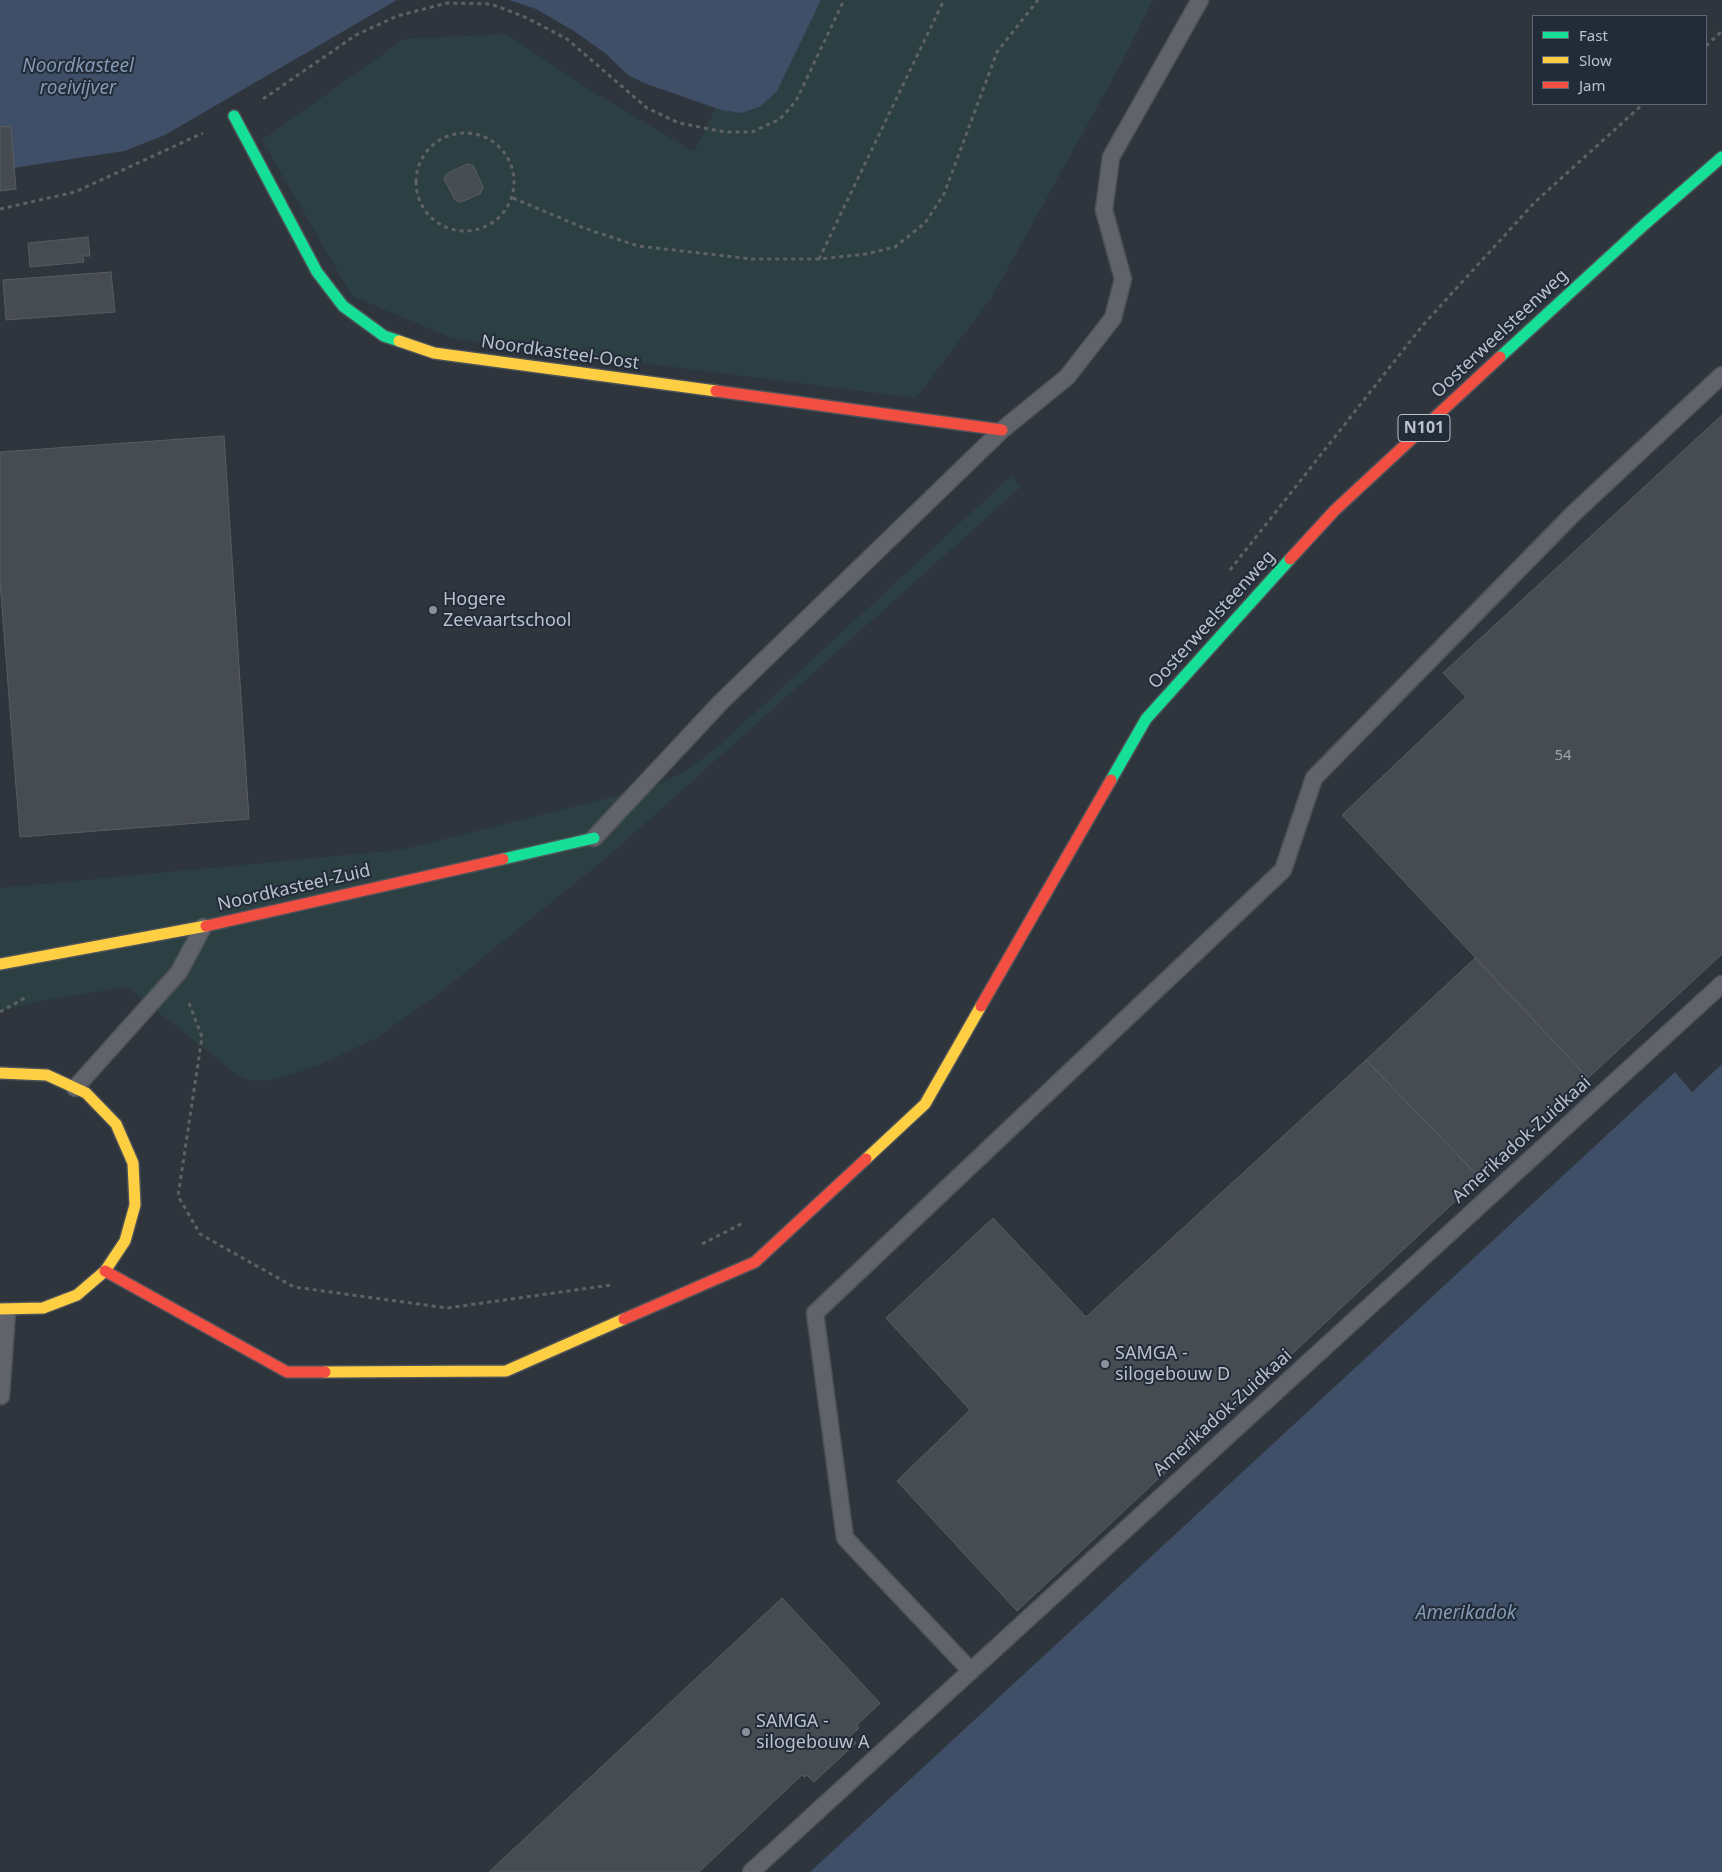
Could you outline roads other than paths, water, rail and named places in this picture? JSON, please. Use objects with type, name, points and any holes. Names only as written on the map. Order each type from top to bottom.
[{"type":"main road","name":"Noordkasteel-Oost","points":[[234,116],[317,272],[343,306],[384,336],[434,354],[1002,430]]},
{"type":"main road","name":"Oosterweelsteenweg","points":[[105,1271],[287,1372],[506,1371],[755,1262],[925,1104],[1146,719],[1335,510],[1638,230],[1722,157]]},
{"type":"main road","name":"Noordkasteel-Zuid","points":[[0,964],[203,927],[594,838]]},
{"type":"main road","points":[[0,1073],[47,1075],[86,1093],[116,1124],[132,1163],[135,1205],[125,1240],[105,1271],[77,1295],[43,1308],[3,1310]]},
{"type":"lane","points":[[594,838],[721,702],[1002,430],[1067,377],[1113,318],[1123,279],[1104,210],[1111,157],[1200,0]]},
{"type":"lane","points":[[971,1670],[845,1538],[815,1313],[1283,870],[1314,778],[1574,513],[1722,375]]},
{"type":"lane","points":[[75,1088],[179,972],[203,927]]},
{"type":"lane","name":"Amerikadok-Zuidkaai","points":[[751,1872],[1722,984]]},
{"type":"lane","points":[[1,1396],[3,1310]]},
{"type":"water","name":"Noordkasteel roeivijver","points":[[0,0],[397,0],[165,135],[124,151],[0,170]]},
{"type":"water","points":[[509,0],[821,0],[777,91],[761,106],[742,113],[721,110],[644,83],[628,75],[605,53],[574,31],[536,9]]},
{"type":"water","name":"Amerikadok","points":[[1722,1064],[1722,1872],[810,1872],[1675,1072],[1692,1092]]},
{"type":"place","name":"Hogere Zeevaartschool","points":[[433,610]]},
{"type":"place","name":"SAMGA - silogebouw D","points":[[1105,1364]]},
{"type":"place","name":"SAMGA - silogebouw A","points":[[746,1732]]}]
